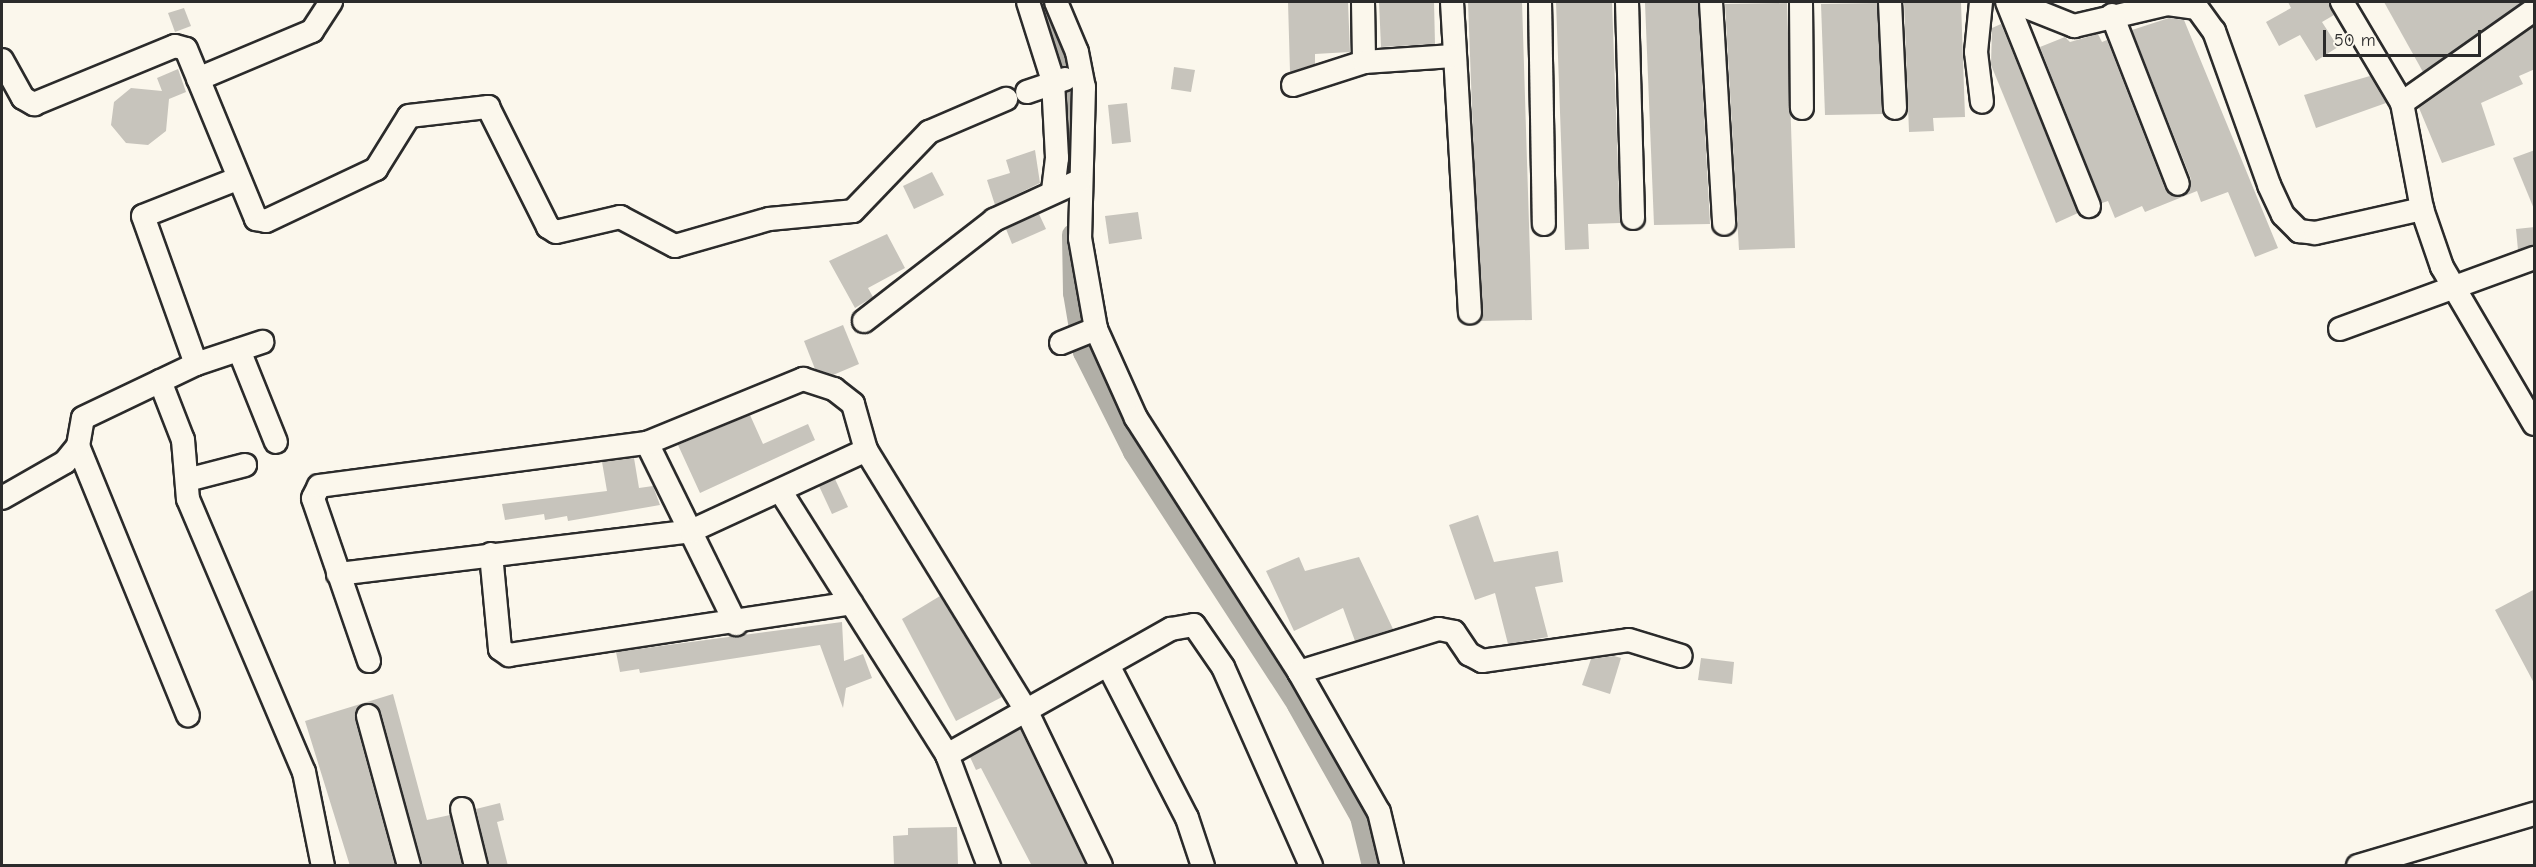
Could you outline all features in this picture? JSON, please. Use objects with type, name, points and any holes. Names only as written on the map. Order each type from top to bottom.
[{"type":"street","points":[[198,79],[312,31],[331,2]]},
{"type":"street","points":[[1028,2],[1067,78],[1085,98],[1067,185]]},
{"type":"street","points":[[1056,2],[1067,78],[1057,158],[1067,185],[1084,278],[1080,335],[1299,672],[1379,812],[1392,866]]},
{"type":"street","points":[[1363,2],[1364,62]]},
{"type":"street","points":[[1452,2],[1453,56],[1470,312]]},
{"type":"street","points":[[1540,2],[1544,224]]},
{"type":"street","points":[[1627,2],[1633,218]]},
{"type":"street","points":[[1711,2],[1724,224]]},
{"type":"street","points":[[1801,2],[1802,108]]},
{"type":"street","points":[[1890,2],[1894,108]]},
{"type":"street","points":[[1981,2],[1976,52],[1982,102]]},
{"type":"street","points":[[2007,2],[2089,206]]},
{"type":"street","points":[[2014,2],[2067,25],[2176,4],[2204,14],[2269,185],[2283,215],[2299,231],[2315,233],[2420,193]]},
{"type":"street","points":[[2342,2],[2402,104],[2420,193],[2453,287],[2535,424]]},
{"type":"street","points":[[2402,104],[2535,10]]},
{"type":"street","points":[[2112,15],[2178,184]]},
{"type":"street","points":[[2,60],[24,98],[34,104],[175,46],[186,49],[237,179],[256,219],[266,221],[376,169],[409,116],[488,107],[548,227],[556,232],[620,217],[675,246],[769,219],[853,211],[929,132],[1016,95],[1067,78]]},
{"type":"street","points":[[1293,85],[1364,62],[1453,56]]},
{"type":"street","points":[[196,364],[143,216],[237,179]]},
{"type":"street","points":[[864,321],[994,220],[1067,185]]},
{"type":"street","points":[[2340,328],[2535,258]]},
{"type":"street","points":[[189,715],[78,446],[83,418],[196,364],[262,342]]},
{"type":"street","points":[[238,350],[276,442]]},
{"type":"street","points":[[369,661],[313,498],[319,486],[647,442],[803,379],[834,390],[853,404],[866,450],[1026,710],[1101,866]]},
{"type":"street","points":[[160,381],[183,440],[188,499],[296,750],[322,866]]},
{"type":"street","points":[[647,442],[736,624]]},
{"type":"street","points":[[2,498],[51,474],[78,446]]},
{"type":"street","points":[[338,574],[691,531],[781,492],[866,450]]},
{"type":"street","points":[[187,480],[244,465]]},
{"type":"street","points":[[781,492],[947,755],[989,866]]},
{"type":"street","points":[[491,554],[505,655],[736,624],[852,603]]},
{"type":"street","points":[[947,755],[1182,624],[1199,627],[1223,667],[1311,866]]},
{"type":"street","points":[[1299,672],[1439,629],[1454,632],[1469,654],[1482,661],[1629,640],[1681,656]]},
{"type":"street","points":[[1108,665],[1187,818],[1203,866]]},
{"type":"street","points":[[368,716],[409,866]]},
{"type":"street","points":[[462,809],[476,866]]},
{"type":"street","points":[[2358,866],[2535,814]]},
{"type":"building","points":[[1288,2],[1348,2],[1350,52],[1315,54],[1315,64],[1290,72]]},
{"type":"building","points":[[1379,2],[1434,2],[1435,44],[1381,47]]},
{"type":"building","points":[[1468,2],[1522,2],[1532,320],[1480,321]]},
{"type":"building","points":[[1556,2],[1612,2],[1620,223],[1588,224],[1589,249],[1565,250]]},
{"type":"building","points":[[1698,2],[1710,224],[1654,225],[1645,3]]},
{"type":"building","points":[[1904,2],[1961,2],[1965,117],[1933,118],[1934,131],[1909,132]]},
{"type":"building","points":[[2288,2],[2329,2],[2334,15],[2322,22],[2338,47],[2316,61],[2300,35],[2279,46],[2266,22],[2291,8]]},
{"type":"building","points":[[2384,2],[2523,2],[2423,72]]},
{"type":"building","points":[[1787,3],[1795,248],[1739,250],[1725,4]]},
{"type":"building","points":[[1877,3],[1883,114],[1825,115],[1821,4]]},
{"type":"building","points":[[184,8],[191,26],[175,32],[168,13]]},
{"type":"building","points":[[2169,18],[2184,20],[2278,248],[2255,257],[2228,192],[2201,202],[2197,191],[2145,212],[2142,206],[2115,218],[2108,201],[2102,203],[2040,47],[2065,37],[2070,42],[2098,34],[2102,42],[2107,40],[2165,189],[2182,197],[2191,179],[2132,30]]},
{"type":"building","points":[[2001,24],[2078,213],[2056,223],[1991,65],[1992,28]]},
{"type":"building","points":[[2535,26],[2535,69],[2519,76],[2523,84],[2481,103],[2495,145],[2442,163],[2419,108]]},
{"type":"building","points":[[1174,67],[1195,70],[1191,92],[1171,89]]},
{"type":"building","points":[[178,69],[186,92],[169,99],[166,131],[148,145],[126,143],[111,125],[114,102],[131,88],[162,91],[157,78]]},
{"type":"building","points":[[2370,76],[2386,103],[2316,128],[2304,95]]},
{"type":"building","points":[[1127,103],[1131,142],[1112,144],[1108,105]]},
{"type":"building","points":[[1035,150],[1040,183],[995,205],[987,180],[1010,173],[1006,160]]},
{"type":"building","points":[[2535,150],[2535,209],[2534,209],[2513,158]]},
{"type":"building","points":[[932,172],[944,195],[914,209],[903,186]]},
{"type":"building","points":[[1138,212],[1142,239],[1109,244],[1105,216]]},
{"type":"building","points":[[1039,214],[1046,229],[1012,244],[1006,229]]},
{"type":"building","points":[[2535,227],[2535,245],[2518,250],[2516,229]]},
{"type":"building","points":[[887,234],[905,268],[868,288],[873,297],[855,308],[829,261]]},
{"type":"building","points":[[843,325],[859,364],[833,375],[815,369],[804,341]]},
{"type":"building","points":[[750,415],[763,444],[808,424],[815,440],[700,493],[678,445]]},
{"type":"building","points":[[634,458],[639,488],[653,486],[660,505],[568,521],[567,516],[545,520],[544,514],[505,520],[502,504],[607,491],[602,462]]},
{"type":"building","points":[[835,479],[848,507],[832,514],[819,486]]},
{"type":"building","points":[[1478,515],[1494,562],[1558,551],[1563,582],[1535,587],[1548,637],[1508,644],[1495,593],[1475,600],[1449,525]]},
{"type":"building","points":[[1299,557],[1305,571],[1359,557],[1393,629],[1355,641],[1343,608],[1294,631],[1266,571]]},
{"type":"building","points":[[2535,589],[2535,685],[2495,610]]},
{"type":"building","points":[[940,596],[1002,697],[956,721],[902,619]]},
{"type":"building","points":[[842,622],[844,661],[863,654],[872,678],[846,688],[843,708],[820,645],[640,673],[639,669],[620,672],[616,652]]},
{"type":"building","points":[[1614,656],[1621,658],[1610,694],[1582,685],[1591,659]]},
{"type":"building","points":[[1701,658],[1734,662],[1732,684],[1698,680]]},
{"type":"building","points":[[393,694],[427,820],[450,815],[462,866],[422,866],[381,712],[371,703],[358,707],[355,720],[395,866],[350,866],[305,721]]},
{"type":"building","points":[[1020,729],[1086,866],[1032,866],[981,768],[976,770],[970,757]]},
{"type":"building","points":[[500,803],[504,820],[497,822],[508,866],[489,866],[476,809]]},
{"type":"building","points":[[957,827],[958,866],[894,866],[893,836],[908,835],[908,828]]},
{"type":"waterway","points":[[1041,2],[1061,38],[1072,136]]},
{"type":"waterway","points":[[1073,235],[1074,293],[1084,352],[1134,452],[1298,705],[1361,817],[1373,866]]}]
